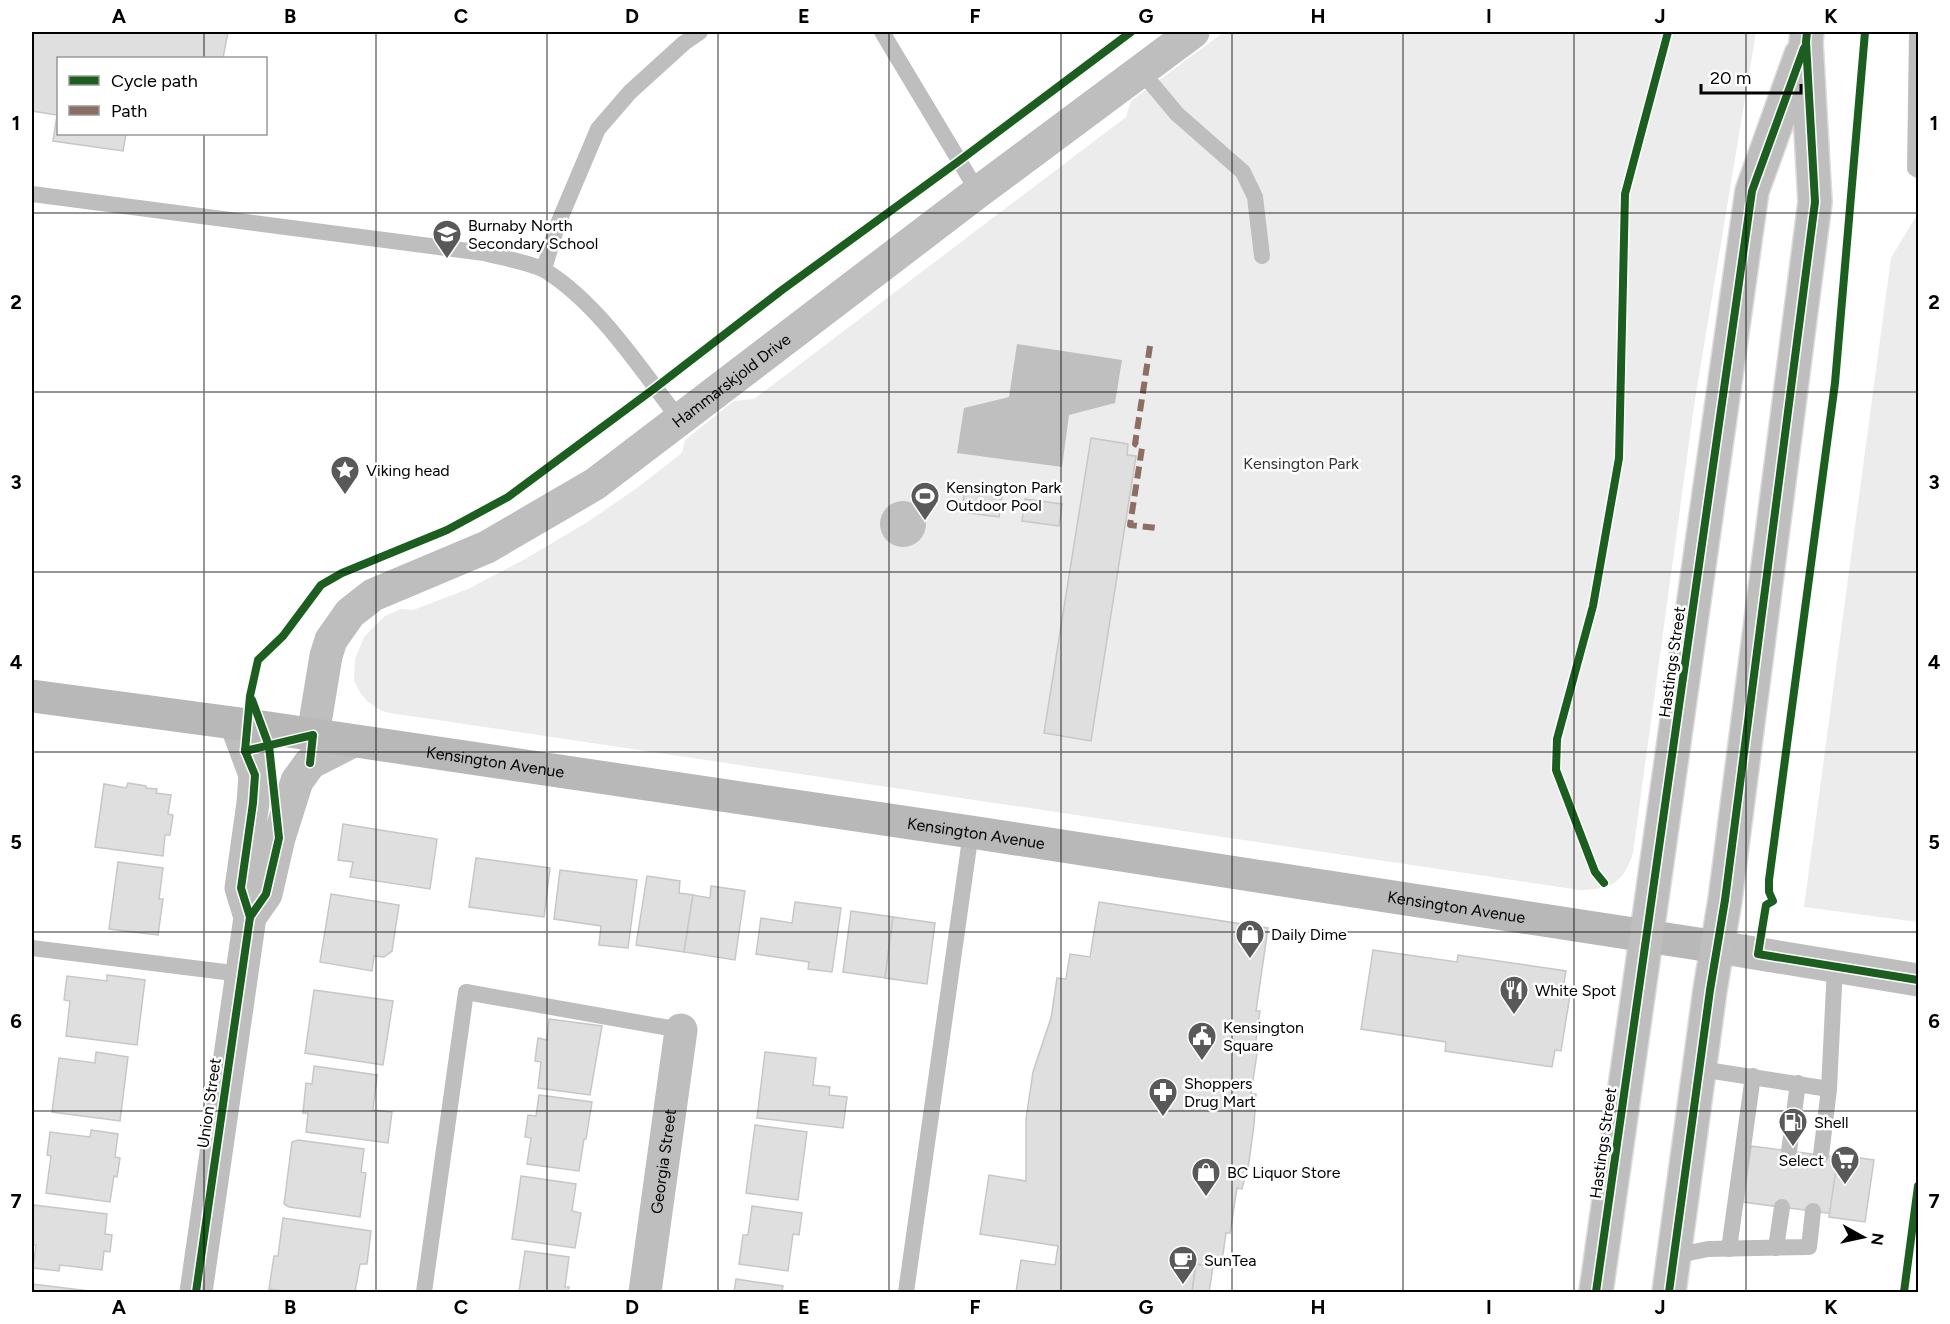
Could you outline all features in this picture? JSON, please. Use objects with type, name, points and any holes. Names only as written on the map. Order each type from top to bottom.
[{"type":"main road","name":"Hammarskjold Drive","points":[[313,735],[331,640],[350,612],[373,595],[487,548],[586,490],[1193,32]]},
{"type":"main road","name":"Hastings Street","points":[[1596,1293],[1752,191],[1807,37]]},
{"type":"main road","name":"Hastings Street","points":[[1669,1293],[1725,900],[1815,202],[1807,37]]},
{"type":"main road","name":"Union Street","points":[[236,724],[255,775],[240,888],[250,917]]},
{"type":"main road","name":"Union Street","points":[[196,1293],[250,917],[266,894],[279,837],[297,781],[310,763],[353,741]]},
{"type":"main road","name":"Kensington Avenue","points":[[1718,947],[1918,980]]},
{"type":"main road","name":"Georgia Street","points":[[645,1293],[681,1030]]},
{"type":"street","name":"Kensington Avenue","points":[[32,696],[971,832],[1718,947]]},
{"type":"lane","points":[[544,269],[556,226],[598,129],[630,92],[684,43],[700,32]]},
{"type":"lane","points":[[882,32],[978,192]]},
{"type":"lane","points":[[1917,32],[1915,168],[1918,170]]},
{"type":"lane","points":[[1142,71],[1177,114],[1243,172],[1255,196],[1262,255]]},
{"type":"lane","points":[[32,194],[484,253],[544,269],[576,295],[607,327],[680,420]]},
{"type":"lane","points":[[906,1293],[971,832]]},
{"type":"lane","points":[[32,948],[241,974]]},
{"type":"lane","points":[[1821,1155],[1829,1089],[1835,966]]},
{"type":"lane","points":[[424,1293],[466,992],[681,1030]]},
{"type":"lane","points":[[1700,1069],[1829,1089]]},
{"type":"lane","points":[[1729,1249],[1753,1076]]},
{"type":"lane","points":[[1789,1151],[1798,1083]]},
{"type":"lane","points":[[1776,1248],[1782,1207]]},
{"type":"lane","points":[[1674,1256],[1708,1250],[1809,1247],[1813,1211]]},
{"type":"green space","name":"Kensington Park","points":[[1224,32],[1756,32],[1694,406],[1633,853],[1625,871],[1615,882],[1600,888],[1580,890],[390,713],[368,702],[361,694],[354,681],[355,659],[364,637],[385,616],[401,609],[413,610],[468,589],[586,523],[637,488],[682,453],[685,440],[734,401],[754,399],[1126,117],[1131,101]]},
{"type":"green space","points":[[1918,213],[1918,922],[1804,907],[1891,258]]},
{"type":"shaded area","points":[[1017,344],[1122,360],[1115,403],[1069,415],[1062,467],[957,453],[964,408],[1009,397]]},
{"type":"shaded area","points":[[903,501],[912,502],[920,507],[925,515],[925,533],[920,541],[912,546],[903,547],[894,546],[886,541],[881,533],[880,524],[881,515],[886,507],[894,502]]},
{"type":"building","points":[[32,32],[228,32],[223,57],[57,57],[57,115],[32,111]]},
{"type":"building","points":[[57,115],[57,135],[126,135],[123,151],[53,141]]},
{"type":"building","points":[[1091,438],[1128,444],[1127,455],[1136,456],[1091,741],[1044,733]]},
{"type":"building","points":[[965,490],[1002,496],[999,517],[961,512]]},
{"type":"building","points":[[1025,499],[1062,504],[1059,526],[1022,521]]},
{"type":"building","points":[[128,783],[157,789],[156,793],[171,795],[168,814],[173,815],[170,835],[165,835],[163,856],[95,847],[104,784],[126,788]]},
{"type":"building","points":[[343,824],[437,839],[430,889],[350,877],[353,862],[338,860]]},
{"type":"building","points":[[476,858],[550,868],[544,917],[469,907]]},
{"type":"building","points":[[118,862],[163,868],[159,899],[163,899],[158,935],[109,929]]},
{"type":"building","points":[[560,870],[637,880],[628,948],[599,945],[601,926],[554,919]]},
{"type":"building","points":[[647,876],[680,881],[679,893],[693,895],[684,952],[636,945]]},
{"type":"building","points":[[711,886],[745,891],[735,960],[684,952],[693,895],[710,898]]},
{"type":"building","points":[[331,894],[399,905],[392,951],[384,957],[374,956],[372,971],[320,962]]},
{"type":"building","points":[[795,902],[841,908],[832,972],[808,969],[809,962],[756,954],[761,918],[792,923]]},
{"type":"building","points":[[1099,902],[1268,928],[1256,1011],[1260,1011],[1255,1047],[1258,1047],[1251,1094],[1256,1094],[1249,1162],[1242,1189],[1237,1188],[1230,1233],[1226,1233],[1221,1268],[1196,1264],[1192,1292],[1016,1292],[1021,1260],[1055,1265],[1058,1246],[980,1234],[989,1175],[1026,1181],[1026,1119],[1033,1072],[1051,1018],[1057,978],[1066,979],[1070,954],[1090,957]]},
{"type":"building","points":[[851,911],[893,917],[885,978],[843,972]]},
{"type":"building","points":[[893,917],[935,923],[927,984],[885,978]]},
{"type":"building","points":[[1373,950],[1457,962],[1458,955],[1566,971],[1563,988],[1571,989],[1561,1051],[1555,1050],[1552,1067],[1445,1051],[1446,1042],[1361,1029]]},
{"type":"building","points":[[107,975],[145,980],[137,1045],[66,1036],[70,1001],[64,1000],[67,976],[107,981]]},
{"type":"building","points":[[314,990],[393,1001],[383,1065],[305,1053]]},
{"type":"building","points":[[549,1019],[602,1026],[590,1095],[538,1088],[541,1062],[535,1061],[538,1038],[547,1040]]},
{"type":"building","points":[[96,1052],[128,1057],[120,1121],[52,1112],[59,1058],[95,1063]]},
{"type":"building","points":[[765,1052],[816,1058],[813,1085],[830,1087],[829,1095],[847,1097],[843,1128],[757,1118]]},
{"type":"building","points":[[314,1066],[377,1075],[373,1110],[392,1112],[388,1143],[306,1132],[308,1113],[303,1113],[306,1083],[312,1084]]},
{"type":"building","points":[[539,1095],[592,1102],[579,1171],[527,1164],[531,1138],[525,1137],[528,1115],[536,1116]]},
{"type":"building","points":[[755,1125],[807,1132],[798,1200],[746,1193]]},
{"type":"building","points":[[91,1130],[118,1134],[115,1157],[120,1158],[117,1177],[114,1176],[110,1202],[46,1193],[51,1156],[47,1155],[50,1132],[90,1137]]},
{"type":"building","points":[[298,1140],[364,1149],[361,1172],[366,1173],[360,1217],[289,1207],[284,1204],[292,1142]]},
{"type":"building","points":[[1751,1146],[1842,1158],[1834,1214],[1743,1202]]},
{"type":"building","points":[[1838,1155],[1874,1160],[1865,1222],[1829,1217]]},
{"type":"building","points":[[521,1176],[576,1184],[572,1211],[581,1213],[575,1248],[512,1239]]},
{"type":"building","points":[[34,1205],[107,1214],[105,1234],[112,1235],[110,1252],[104,1251],[102,1270],[60,1265],[59,1271],[33,1268],[36,1245],[32,1245]]},
{"type":"building","points":[[752,1206],[802,1213],[799,1235],[793,1234],[788,1271],[739,1264],[743,1235],[748,1235]]},
{"type":"building","points":[[283,1218],[371,1231],[367,1264],[360,1264],[355,1292],[291,1292],[269,1289],[274,1256],[278,1256]]},
{"type":"building","points":[[525,1251],[569,1257],[565,1287],[569,1287],[568,1292],[519,1292]]},
{"type":"building","points":[[1196,1264],[1213,1267],[1209,1292],[1192,1292]]},
{"type":"building","points":[[736,1279],[783,1286],[782,1292],[734,1292]]},
{"type":"building","points":[[32,1284],[98,1292],[32,1292]]},
{"type":"marked path","points":[[1150,346],[1135,444],[1142,448],[1130,525],[1156,528]]},
{"type":"cycle path","points":[[250,917],[241,888],[255,775],[245,751],[250,696],[258,660],[283,636],[321,585],[342,573],[447,530],[508,497],[782,290],[1131,32]]},
{"type":"cycle path","points":[[1604,883],[1595,872],[1556,770],[1557,739],[1593,606],[1619,458],[1625,194],[1668,32]]},
{"type":"cycle path","points":[[1669,1292],[1710,990],[1725,900],[1815,202],[1807,32]]},
{"type":"cycle path","points":[[1865,32],[1835,383],[1769,880],[1769,892],[1773,901],[1766,905],[1758,954],[1918,980]]},
{"type":"cycle path","points":[[1596,1292],[1752,191],[1804,48]]},
{"type":"cycle path","points":[[196,1292],[250,917],[266,894],[279,838],[269,746],[252,700]]},
{"type":"cycle path","points":[[245,751],[313,735],[310,763]]},
{"type":"cycle path","points":[[1904,1292],[1918,1186]]},
{"type":"place","name":"Burnaby North Secondary School","points":[[447,260]]},
{"type":"place","name":"Viking head","points":[[345,496]]},
{"type":"place","name":"Kensington Park Outdoor Pool","points":[[925,522]]},
{"type":"place","name":"Daily Dime","points":[[1250,960]]},
{"type":"place","name":"White Spot","points":[[1514,1016]]},
{"type":"place","name":"Kensington Square","points":[[1202,1062]]},
{"type":"place","name":"Shoppers Drug Mart","points":[[1163,1118]]},
{"type":"place","name":"Shell","points":[[1793,1148]]},
{"type":"place","name":"Select","points":[[1845,1186]]},
{"type":"place","name":"BC Liquor Store","points":[[1206,1198]]},
{"type":"place","name":"SunTea","points":[[1183,1286]]}]
